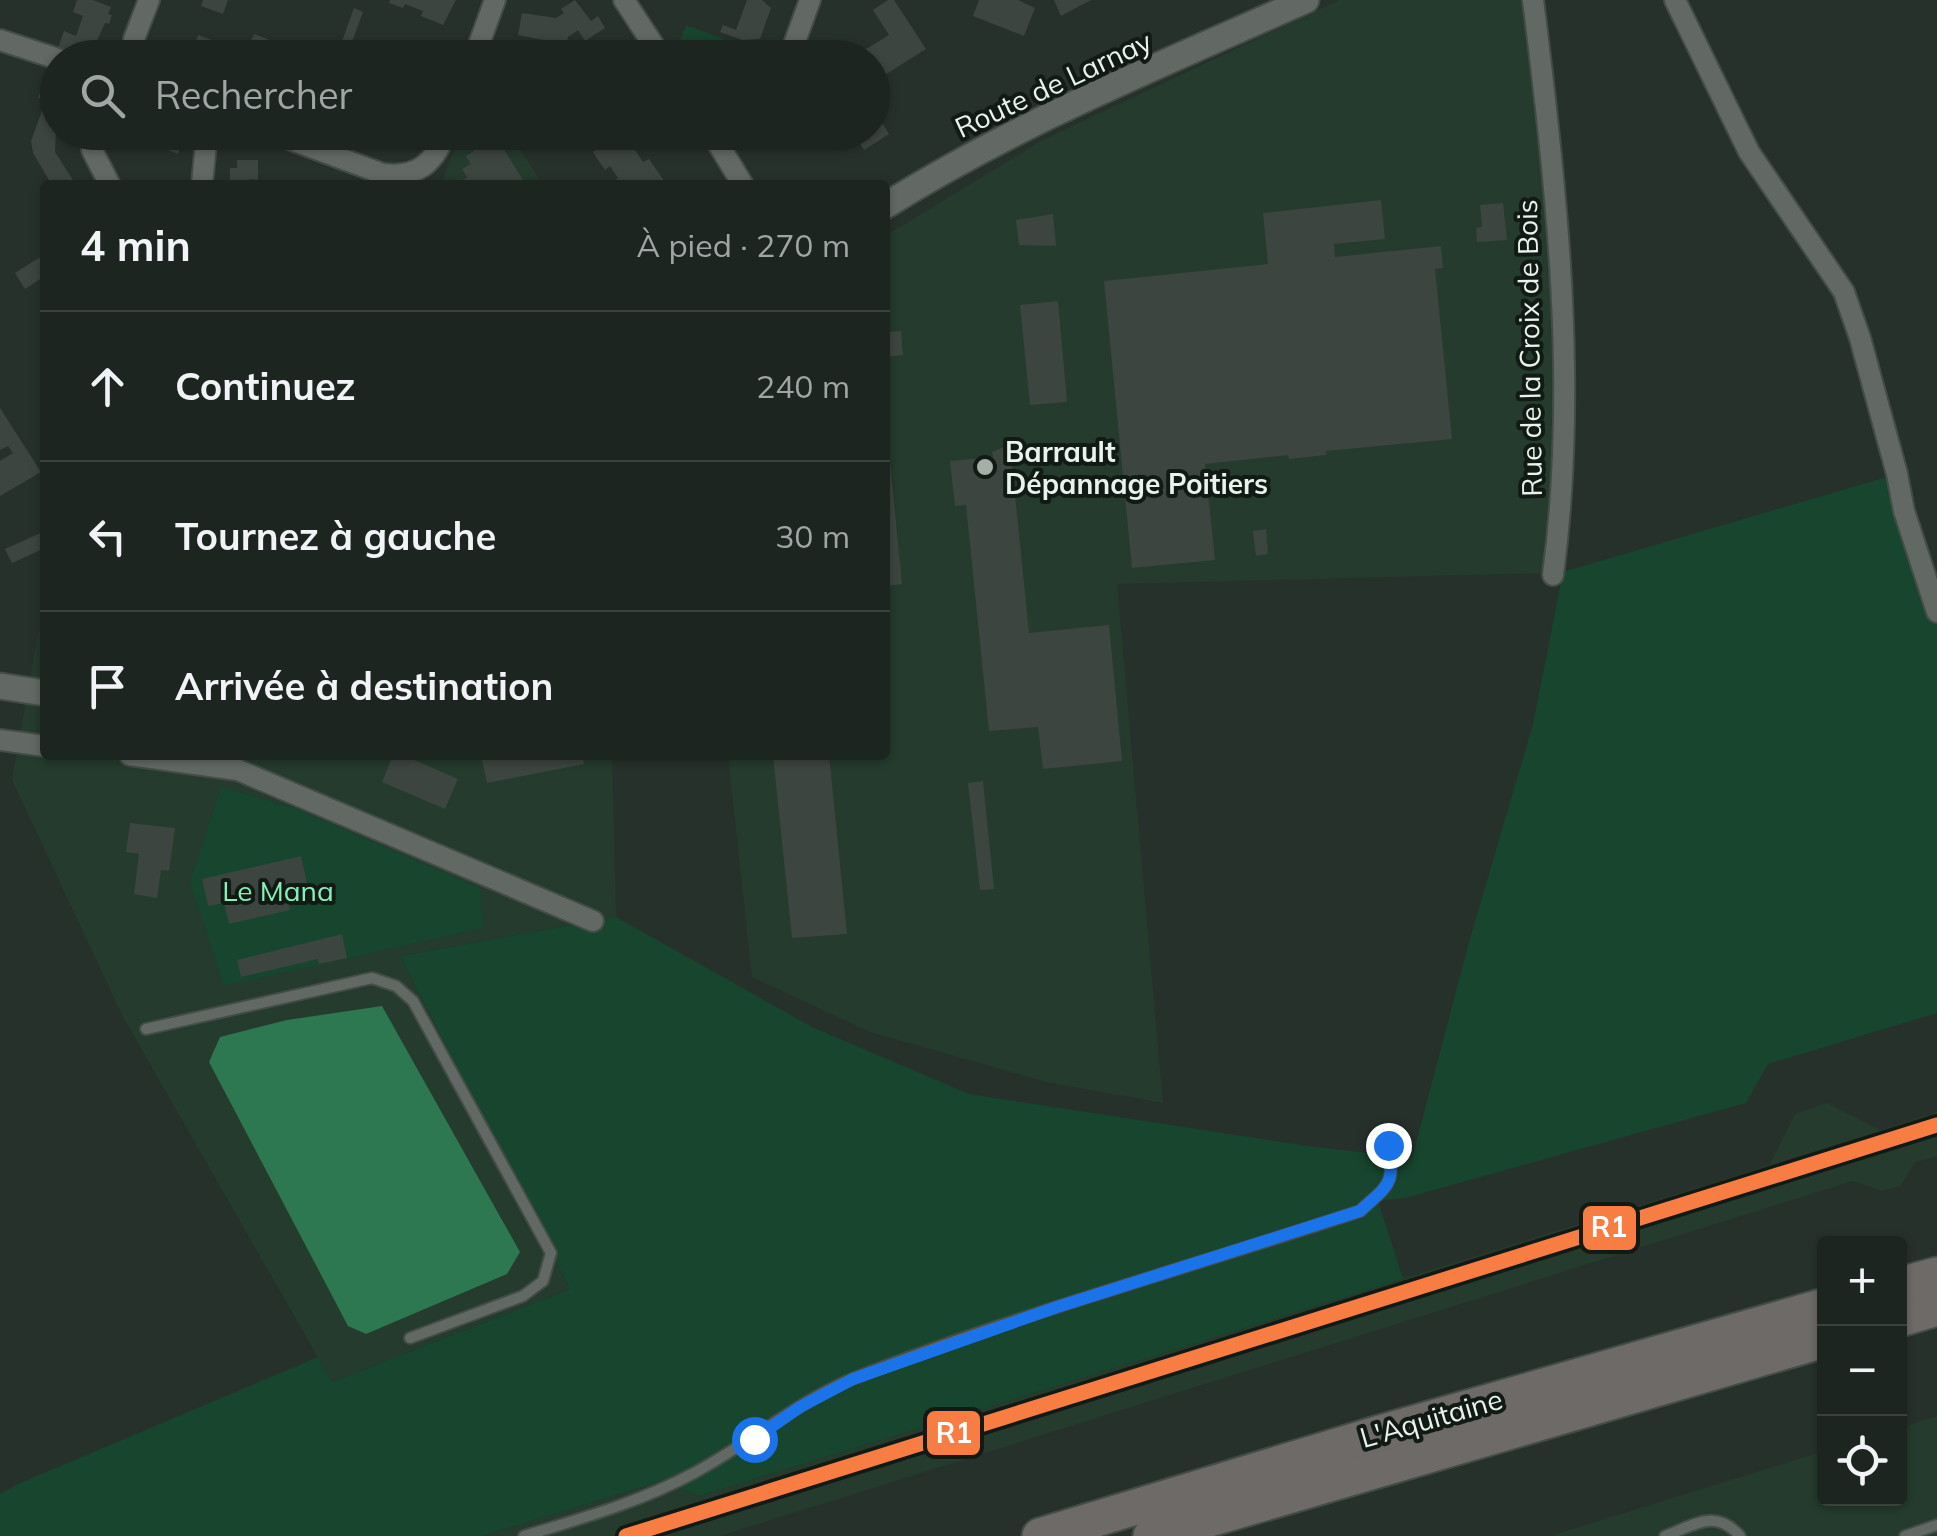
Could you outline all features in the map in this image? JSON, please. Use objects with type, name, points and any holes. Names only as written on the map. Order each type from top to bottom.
[{"type":"highway","points":[[1907,1283],[1937,1275]]},
{"type":"highway","name":"L'Aquitaine","points":[[1040,1536],[1397,1428],[1817,1308]]},
{"type":"highway","points":[[1907,1316],[1937,1308]]},
{"type":"highway","name":"L'Aquitaine","points":[[1151,1536],[1817,1342]]},
{"type":"street","points":[[134,40],[149,0]]},
{"type":"street","points":[[481,40],[496,0]]},
{"type":"street","points":[[624,0],[650,40]]},
{"type":"street","points":[[796,40],[810,0]]},
{"type":"street","name":"Route de Larnay","points":[[890,203],[942,170],[1026,127],[1306,0]]},
{"type":"street","name":"Rue de la Croix de Bois","points":[[1533,0],[1560,262],[1562,437],[1553,575]]},
{"type":"street","points":[[1675,0],[1748,152],[1844,292],[1897,474],[1904,511],[1937,612]]},
{"type":"street","points":[[0,40],[40,53]]},
{"type":"street","points":[[92,150],[107,180]]},
{"type":"street","points":[[202,180],[205,150]]},
{"type":"street","points":[[318,150],[383,174],[400,176],[418,171],[431,161],[437,150]]},
{"type":"street","points":[[721,150],[740,180]]},
{"type":"street","points":[[0,686],[40,692]]},
{"type":"street","points":[[0,740],[40,745]]},
{"type":"street","points":[[166,760],[238,770],[593,921]]},
{"type":"lane","points":[[146,1029],[372,978],[396,986],[414,1000],[551,1253],[543,1281],[523,1296],[410,1338]]},
{"type":"lane","points":[[524,1536],[636,1502],[695,1473],[800,1407],[853,1379],[1057,1307],[1360,1211],[1386,1187],[1394,1172],[1388,1145]]},
{"type":"lane","points":[[1665,1536],[1709,1520],[1720,1520],[1740,1536]]},
{"type":"lane","points":[[1905,1536],[1937,1525]]},
{"type":"shaded area","points":[[1339,0],[1526,0],[1556,243],[1550,573],[1117,584],[1163,1103],[1046,1082],[870,1032],[752,977],[729,760],[890,760],[890,233],[1043,140]]},
{"type":"shaded area","points":[[454,150],[521,150],[540,180],[443,180]]},
{"type":"shaded area","points":[[38,633],[40,760],[612,760],[616,917],[400,956],[570,1289],[332,1382],[122,1015],[12,780]]},
{"type":"shaded area","points":[[382,1006],[520,1252],[507,1274],[366,1334],[348,1326],[209,1062],[220,1037],[287,1020]]},
{"type":"shaded area","points":[[1827,1103],[1880,1130],[1937,1112],[1937,1156],[1914,1163],[1901,1186],[1881,1191],[1853,1181],[720,1536],[482,1536],[661,1481],[699,1496],[1754,1170],[1770,1164],[1795,1114]]},
{"type":"shaded area","points":[[1937,1416],[1937,1536],[1550,1536],[1817,1453],[1817,1506],[1907,1506],[1907,1426]]},
{"type":"green space","points":[[686,25],[726,40],[680,40]]},
{"type":"green space","points":[[1887,477],[1937,618],[1937,1013],[1768,1064],[1746,1103],[1405,1198],[1378,1201],[1403,1279],[699,1496],[661,1481],[482,1536],[0,1536],[0,1494],[18,1484],[318,1357],[332,1382],[570,1289],[400,956],[616,917],[812,1027],[969,1094],[1412,1158],[1469,942],[1533,724],[1563,572]]},
{"type":"green space","name":"Le Mana","points":[[221,787],[297,809],[480,888],[483,928],[224,986],[190,882]]},
{"type":"building","points":[[77,0],[93,0],[111,7],[108,14],[112,15],[97,40],[61,40],[64,31],[76,36],[83,16],[73,12]]},
{"type":"building","points":[[203,0],[228,0],[223,14],[201,6]]},
{"type":"building","points":[[456,0],[443,25],[421,16],[423,11],[405,4],[403,8],[389,3]]},
{"type":"building","points":[[575,0],[591,21],[598,16],[605,28],[587,40],[578,30],[568,40],[518,35],[522,13],[556,18],[564,13],[561,9]]},
{"type":"building","points":[[747,0],[762,0],[771,8],[760,39],[742,40],[720,32],[723,25],[736,30]]},
{"type":"building","points":[[894,0],[926,49],[890,72],[890,40],[881,40],[889,35],[873,10]]},
{"type":"building","points":[[979,0],[1018,0],[1035,8],[1024,36],[973,16]]},
{"type":"building","points":[[1054,0],[1091,0],[1061,16]]},
{"type":"building","points":[[354,8],[363,12],[353,40],[342,40]]},
{"type":"building","points":[[40,116],[40,150],[55,150],[73,180],[49,180],[33,153],[31,141]]},
{"type":"building","points":[[504,150],[523,180],[463,180],[467,177],[462,169],[471,164],[466,156],[474,151]]},
{"type":"building","points":[[635,150],[643,162],[649,159],[664,180],[616,180],[618,178],[610,166],[605,170],[593,152]]},
{"type":"building","points":[[237,160],[258,160],[258,180],[230,180],[230,168],[237,168]]},
{"type":"building","points":[[1381,200],[1385,239],[1334,244],[1335,257],[1441,246],[1443,268],[1435,269],[1452,439],[1326,451],[1326,455],[1289,459],[1288,455],[1205,464],[1215,560],[1132,568],[1104,281],[1268,264],[1263,213]]},
{"type":"building","points":[[1503,203],[1507,240],[1477,242],[1476,228],[1482,227],[1480,205]]},
{"type":"building","points":[[1053,214],[1056,246],[1019,245],[1016,220]]},
{"type":"building","points":[[40,257],[40,279],[25,289],[15,273]]},
{"type":"building","points":[[1058,301],[1067,402],[1030,405],[1020,305]]},
{"type":"building","points":[[901,331],[903,355],[890,356],[890,332]]},
{"type":"building","points":[[0,408],[40,473],[0,496],[0,461],[13,453],[8,446],[0,450]]},
{"type":"building","points":[[1006,448],[1007,456],[1011,455],[1029,633],[1109,625],[1122,761],[1043,769],[1038,727],[989,731],[966,505],[955,506],[950,461],[993,457],[992,452]]},
{"type":"building","points":[[890,463],[902,584],[890,585]]},
{"type":"building","points":[[1266,529],[1268,554],[1256,556],[1253,531]]},
{"type":"building","points":[[40,533],[40,550],[12,563],[5,549]]},
{"type":"building","points":[[391,760],[414,760],[458,779],[445,809],[382,782]]},
{"type":"building","points":[[482,760],[583,760],[584,764],[487,783]]},
{"type":"building","points":[[774,760],[830,760],[847,934],[792,938]]},
{"type":"building","points":[[983,781],[994,889],[980,890],[968,783]]},
{"type":"building","points":[[130,823],[175,828],[169,871],[161,870],[157,898],[134,894],[139,854],[126,852]]},
{"type":"building","points":[[301,856],[308,887],[286,892],[290,910],[229,924],[224,903],[208,906],[202,879]]},
{"type":"building","points":[[342,934],[347,958],[319,964],[318,959],[241,977],[237,960]]},
{"type":"transit line","name":"R1","points":[[626,1536],[1937,1125]]},
{"type":"place","name":"Barrault Dépannage Poitiers","points":[[985,467]]},
{"type":"route","points":[[754,1439],[800,1407],[853,1379],[1057,1307],[1360,1211],[1386,1187],[1394,1172],[1388,1145]]}]
